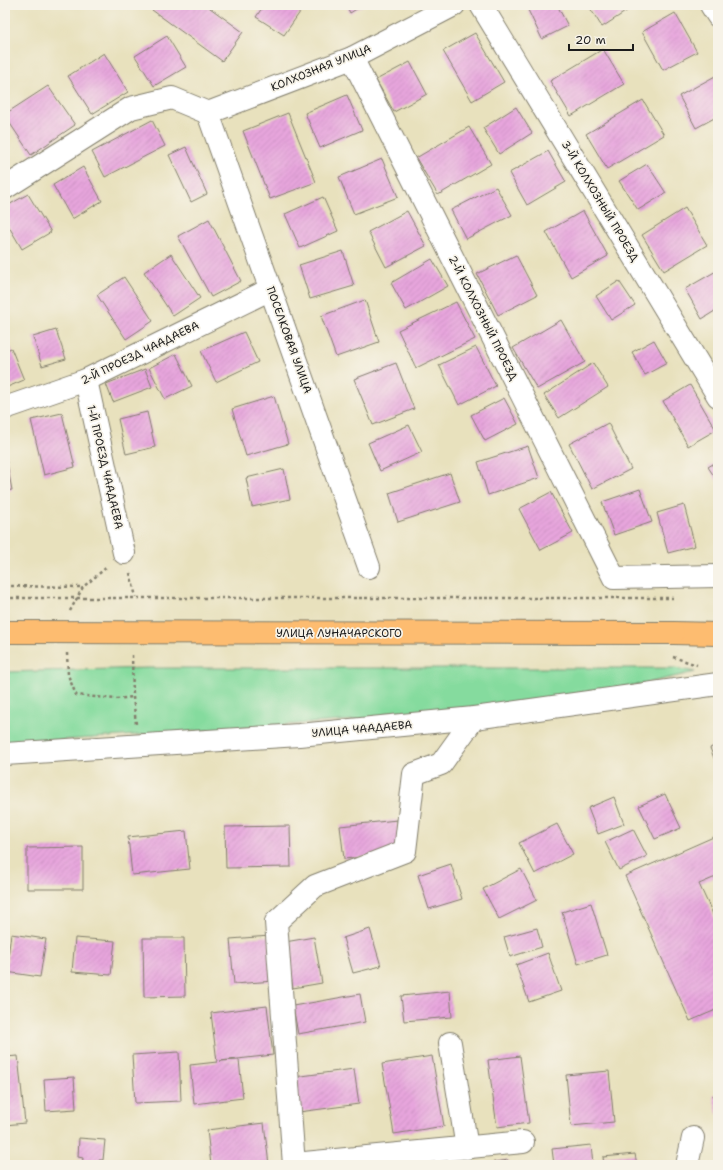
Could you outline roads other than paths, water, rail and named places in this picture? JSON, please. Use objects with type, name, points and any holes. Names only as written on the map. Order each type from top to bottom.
[{"type":"main road","name":"УЛИЦА ЛУНАЧАРСКОГО","points":[[5,632],[718,634]]},
{"type":"street","name":"КОЛХОЗНАЯ УЛИЦА","points":[[208,113],[352,58],[454,5]]},
{"type":"street","name":"3-Й КОЛХОЗНЫЙ ПРОЕЗД","points":[[481,5],[718,396]]},
{"type":"street","points":[[711,5],[718,16]]},
{"type":"street","name":"2-Й КОЛХОЗНЫЙ ПРОЕЗД","points":[[352,58],[614,578],[718,576]]},
{"type":"street","points":[[5,188],[131,108],[172,98],[208,113]]},
{"type":"street","name":"ПОСЕЛКОВАЯ УЛИЦА","points":[[208,113],[369,567]]},
{"type":"street","name":"2-Й ПРОЕЗД ЧААДАЕВА","points":[[5,408],[86,380],[271,289]]},
{"type":"street","name":"1-Й ПРОЕЗД ЧААДАЕВА","points":[[86,380],[124,553]]},
{"type":"street","name":"УЛИЦА ЧААДАЕВА","points":[[5,754],[299,735],[474,718],[718,684]]},
{"type":"street","points":[[474,718],[441,764],[414,774],[405,851],[315,886],[276,922],[294,1165],[523,1142]]},
{"type":"street","points":[[450,1043],[467,1148]]},
{"type":"street","points":[[686,1165],[693,1138]]}]
